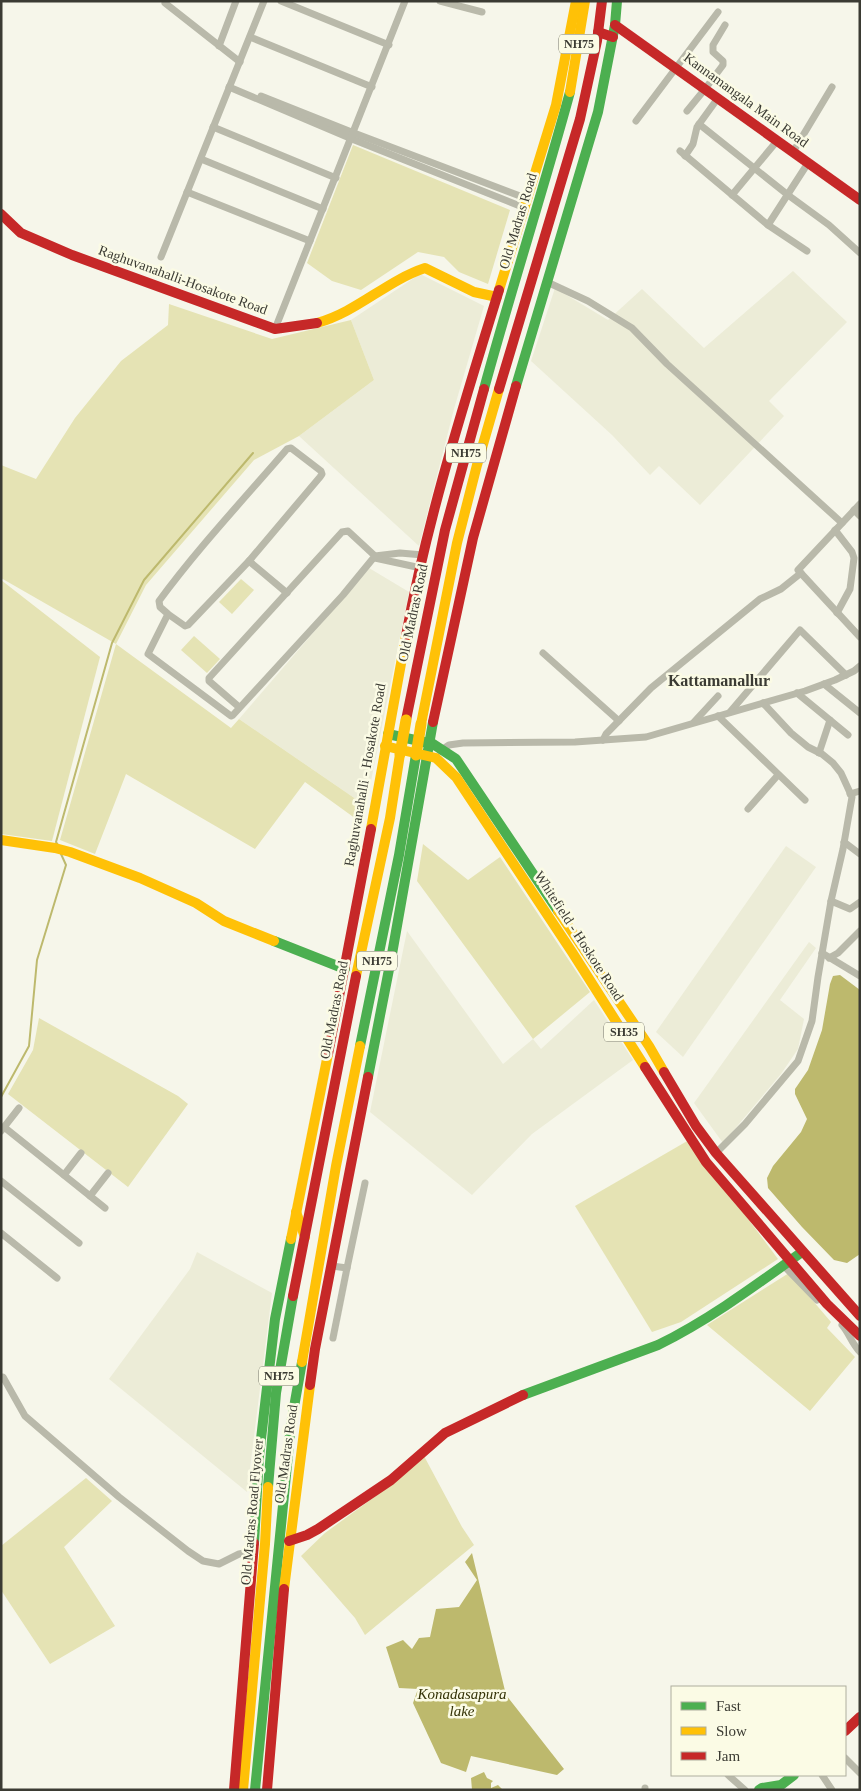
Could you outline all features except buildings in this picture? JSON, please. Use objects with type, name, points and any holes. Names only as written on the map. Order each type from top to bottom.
[{"type":"main road","name":"Raghuvanahalli - Hosakote Road","points":[[234,1790],[254,1551],[259,1456],[275,1319],[420,568],[459,420],[526,204],[566,84],[576,1]]},
{"type":"main road","name":"Old Madras Road","points":[[306,1240],[350,1006],[390,818],[406,720],[445,530],[508,305],[543,191],[585,1]]},
{"type":"main road","name":"NH75","points":[[300,1370],[336,1166],[399,855],[426,756],[421,724],[448,582],[463,516],[522,310],[556,205],[585,101],[602,1]]},
{"type":"main road","name":"Old Madras Road","points":[[267,1790],[290,1541],[312,1372],[392,954],[426,756],[473,538],[598,112],[614,31],[617,1]]},
{"type":"main road","name":"Kannamangala Main Road","points":[[598,32],[614,31],[676,68],[860,200]]},
{"type":"main road","name":"Raghuvanahalli-Hosakote Road","points":[[1,214],[21,233],[72,255],[275,329],[294,328],[339,315],[408,273],[425,268],[474,292],[498,297]]},
{"type":"main road","name":"Whitefield - Hoskote Road","points":[[388,734],[430,742],[443,748],[456,759],[649,1046],[706,1162],[787,1263],[860,1336]]},
{"type":"main road","points":[[385,746],[426,756]]},
{"type":"main road","name":"Whitefield - Hoskote Road","points":[[426,756],[456,777],[683,1116],[860,1316]]},
{"type":"main road","points":[[1,840],[70,852],[140,878],[190,900],[224,921],[344,969]]},
{"type":"main road","points":[[296,1212],[306,1240]]},
{"type":"main road","name":"Old Madras Road Flyover","points":[[243,1790],[265,1544],[276,1393],[284,1342],[306,1240]]},
{"type":"main road","points":[[290,1541],[318,1529],[391,1480],[416,1456],[445,1434],[482,1414],[545,1387],[658,1345],[676,1336],[802,1252]]},
{"type":"main road","points":[[300,1370],[312,1372]]},
{"type":"main road","name":"Old Madras Road Flyover","points":[[255,1790],[291,1424],[300,1370]]},
{"type":"main road","points":[[846,1730],[860,1717]]},
{"type":"main road","points":[[758,1790],[781,1785],[793,1776]]},
{"type":"street","points":[[219,46],[236,1]]},
{"type":"street","points":[[161,257],[264,1]]},
{"type":"street","points":[[281,1],[388,45]]},
{"type":"street","points":[[275,329],[406,1]]},
{"type":"street","points":[[440,1],[482,12]]},
{"type":"street","points":[[165,3],[240,62]]},
{"type":"street","points":[[636,121],[718,12]]},
{"type":"street","points":[[687,110],[723,65],[723,61],[713,52],[713,44],[725,25]]},
{"type":"street","points":[[250,37],[372,87]]},
{"type":"street","points":[[230,85],[526,204]]},
{"type":"street","points":[[792,152],[832,87]]},
{"type":"street","points":[[718,98],[699,124],[693,144],[682,154],[768,225],[807,251]]},
{"type":"street","points":[[699,124],[829,225],[860,253]]},
{"type":"street","points":[[213,127],[336,178]]},
{"type":"street","points":[[732,196],[777,141]]},
{"type":"street","points":[[201,159],[323,209]]},
{"type":"street","points":[[768,225],[808,164]]},
{"type":"street","points":[[187,192],[310,241]]},
{"type":"street","points":[[547,282],[588,301],[632,328],[667,364],[842,523]]},
{"type":"street","points":[[291,448],[321,471],[322,474],[249,560],[188,625],[186,626],[168,614],[160,606],[159,601],[237,505],[287,449],[291,448]]},
{"type":"street","points":[[858,510],[842,523],[798,570],[860,637]]},
{"type":"street","points":[[835,530],[852,552],[854,558],[850,589],[837,612]]},
{"type":"street","points":[[239,708],[209,681],[209,678],[342,532],[348,531],[375,557],[420,568]]},
{"type":"street","points":[[168,614],[148,654],[231,716],[375,557],[400,553],[423,555]]},
{"type":"street","points":[[249,560],[287,593]]},
{"type":"street","points":[[603,740],[606,734],[651,688],[760,599],[781,589],[801,573]]},
{"type":"street","points":[[730,712],[800,630],[846,675]]},
{"type":"street","points":[[543,653],[619,721]]},
{"type":"street","points":[[426,756],[449,745],[463,743],[575,742],[646,737],[797,693],[846,675],[860,666]]},
{"type":"street","points":[[824,684],[860,713]]},
{"type":"street","points":[[797,693],[848,735]]},
{"type":"street","points":[[693,723],[718,696]]},
{"type":"street","points":[[716,1154],[745,1124],[798,1061],[812,1021],[831,901],[852,797],[841,773],[833,763],[790,733],[764,703]]},
{"type":"street","points":[[718,716],[806,800]]},
{"type":"street","points":[[819,753],[830,720]]},
{"type":"street","points":[[748,809],[778,775]]},
{"type":"street","points":[[850,794],[860,791]]},
{"type":"street","points":[[844,842],[860,854]]},
{"type":"street","points":[[831,901],[850,908],[860,902]]},
{"type":"street","points":[[829,958],[838,953],[860,931]]},
{"type":"street","points":[[822,953],[859,974]]},
{"type":"street","points":[[20,1108],[3,1129],[105,1208]]},
{"type":"street","points":[[64,1175],[81,1153]]},
{"type":"street","points":[[90,1196],[108,1173]]},
{"type":"street","points":[[1,1181],[79,1243]]},
{"type":"street","points":[[333,1338],[364,1183]]},
{"type":"street","points":[[1,1233],[57,1278]]},
{"type":"street","points":[[787,1263],[847,1331],[860,1352]]},
{"type":"street","points":[[332,1266],[347,1268]]},
{"type":"street","points":[[1,1377],[3,1377],[25,1416],[119,1497],[188,1551],[203,1561],[218,1564],[239,1554],[254,1551]]},
{"type":"street","points":[[846,1759],[860,1773]]},
{"type":"street","points":[[729,1776],[744,1790]]},
{"type":"street","points":[[823,1776],[832,1790]]},
{"type":"shaded area","points":[[353,145],[510,210],[488,284],[459,272],[444,257],[418,252],[361,290],[332,281],[307,263]]},
{"type":"shaded area","points":[[793,271],[847,322],[769,401],[784,416],[700,505],[659,466],[650,475],[612,435],[531,361],[555,288],[608,320],[642,289],[704,348]]},
{"type":"shaded area","points":[[420,274],[484,306],[454,409],[419,546],[299,436],[374,380],[351,320]]},
{"type":"shaded area","points":[[169,304],[272,339],[351,320],[374,380],[299,436],[254,460],[146,585],[116,644],[1,578],[1,465],[36,479],[75,418],[121,361],[168,325]]},
{"type":"shaded area","points":[[369,568],[409,592],[366,806],[239,719]]},
{"type":"shaded area","points":[[241,579],[254,590],[232,614],[219,602]]},
{"type":"shaded area","points":[[1,580],[100,657],[52,841],[1,834]]},
{"type":"shaded area","points":[[194,636],[220,659],[207,673],[181,650]]},
{"type":"shaded area","points":[[116,644],[231,728],[239,719],[366,806],[363,824],[305,782],[255,849],[126,774],[95,854],[60,840]]},
{"type":"shaded area","points":[[423,844],[468,880],[500,857],[590,992],[533,1039],[417,881]]},
{"type":"shaded area","points":[[786,846],[816,867],[683,1057],[656,1032]]},
{"type":"shaded area","points":[[407,931],[503,1064],[533,1039],[541,1049],[594,1000],[633,1060],[532,1134],[472,1195],[370,1112]]},
{"type":"shaded area","points":[[809,942],[816,948],[780,1000],[804,1019],[798,1049],[781,1074],[723,1143],[694,1103]]},
{"type":"shaded area","points":[[39,1018],[178,1096],[188,1104],[128,1187],[8,1094],[33,1050]]},
{"type":"shaded area","points":[[689,1140],[778,1259],[681,1322],[652,1332],[575,1206]]},
{"type":"shaded area","points":[[197,1252],[272,1293],[247,1492],[109,1379],[190,1269]]},
{"type":"shaded area","points":[[789,1273],[831,1322],[827,1328],[855,1357],[810,1411],[707,1325]]},
{"type":"shaded area","points":[[424,1456],[462,1527],[474,1545],[365,1635],[355,1618],[301,1556],[325,1533],[380,1493]]},
{"type":"shaded area","points":[[86,1478],[112,1501],[64,1547],[115,1626],[50,1664],[1,1590],[1,1546]]},
{"type":"water","points":[[840,975],[860,990],[860,1254],[847,1263],[834,1260],[802,1227],[768,1188],[767,1178],[773,1166],[801,1132],[807,1119],[795,1094],[795,1089],[808,1070],[822,1030],[833,976]]},
{"type":"water","name":"Konadasapura lake","points":[[472,1553],[506,1695],[564,1769],[557,1775],[471,1756],[466,1772],[441,1763],[413,1703],[418,1689],[399,1688],[386,1647],[403,1640],[412,1649],[419,1638],[430,1637],[436,1609],[459,1607],[477,1580],[465,1562]]},
{"type":"water","points":[[484,1772],[487,1778],[493,1781],[491,1788],[498,1785],[503,1790],[472,1790],[471,1778]]},
{"type":"waterway","points":[[58,845],[56,842],[112,643],[144,580],[253,453]]},
{"type":"waterway","points":[[1,1097],[29,1046],[37,960],[66,865],[61,854]]},
{"type":"traffic: fast","points":[[516,386],[598,112],[615,25],[617,1]]},
{"type":"traffic: fast","points":[[484,389],[570,92]]},
{"type":"traffic: fast","points":[[368,1077],[433,722]]},
{"type":"traffic: fast","points":[[388,734],[433,744],[456,759],[558,911]]},
{"type":"traffic: fast","points":[[360,1046],[399,855],[416,755]]},
{"type":"traffic: fast","points":[[274,941],[345,969]]},
{"type":"traffic: fast","points":[[254,1543],[259,1456],[275,1319],[291,1239]]},
{"type":"traffic: fast","points":[[523,1395],[658,1345],[714,1313],[802,1252]]},
{"type":"traffic: fast","points":[[268,1487],[276,1393],[293,1296]]},
{"type":"traffic: fast","points":[[255,1790],[291,1424],[302,1362]]},
{"type":"traffic: fast","points":[[759,1790],[781,1785],[793,1776]]},
{"type":"traffic: slow","points":[[499,290],[556,105],[576,1]]},
{"type":"traffic: slow","points":[[570,92],[585,1]]},
{"type":"traffic: slow","points":[[317,323],[345,312],[397,281],[425,268],[474,292],[497,297]]},
{"type":"traffic: slow","points":[[421,724],[457,543],[499,389]]},
{"type":"traffic: slow","points":[[371,829],[406,636]]},
{"type":"traffic: slow","points":[[400,754],[406,720]]},
{"type":"traffic: slow","points":[[416,755],[421,724]]},
{"type":"traffic: slow","points":[[385,746],[436,758],[456,777],[572,952],[645,1067]]},
{"type":"traffic: slow","points":[[356,976],[390,818],[400,754]]},
{"type":"traffic: slow","points":[[1,840],[70,852],[140,878],[196,903],[224,921],[274,941]]},
{"type":"traffic: slow","points":[[558,911],[649,1046],[664,1072]]},
{"type":"traffic: slow","points":[[302,1362],[336,1166],[360,1046]]},
{"type":"traffic: slow","points":[[291,1239],[328,1054]]},
{"type":"traffic: slow","points":[[296,1212],[305,1237]]},
{"type":"traffic: slow","points":[[284,1589],[310,1385]]},
{"type":"traffic: slow","points":[[243,1790],[265,1544],[268,1487]]},
{"type":"traffic: jam","points":[[499,389],[580,119],[597,41],[602,1]]},
{"type":"traffic: jam","points":[[615,25],[860,200]]},
{"type":"traffic: jam","points":[[598,32],[613,37]]},
{"type":"traffic: jam","points":[[1,214],[21,233],[72,255],[275,329],[317,323]]},
{"type":"traffic: jam","points":[[406,636],[435,505],[499,290]]},
{"type":"traffic: jam","points":[[433,722],[473,538],[516,386]]},
{"type":"traffic: jam","points":[[406,720],[445,530],[484,389]]},
{"type":"traffic: jam","points":[[328,1054],[371,829]]},
{"type":"traffic: jam","points":[[293,1296],[356,976]]},
{"type":"traffic: jam","points":[[645,1067],[706,1162],[827,1304],[860,1336]]},
{"type":"traffic: jam","points":[[664,1072],[696,1126],[716,1153],[860,1316]]},
{"type":"traffic: jam","points":[[310,1385],[315,1349],[368,1077]]},
{"type":"traffic: jam","points":[[289,1541],[318,1529],[391,1480],[445,1433],[523,1395]]},
{"type":"traffic: jam","points":[[234,1790],[254,1543]]},
{"type":"traffic: jam","points":[[267,1790],[284,1589]]},
{"type":"traffic: jam","points":[[846,1730],[860,1717]]},
{"type":"district","name":"Kattamanallur","points":[[719,680]]}]
